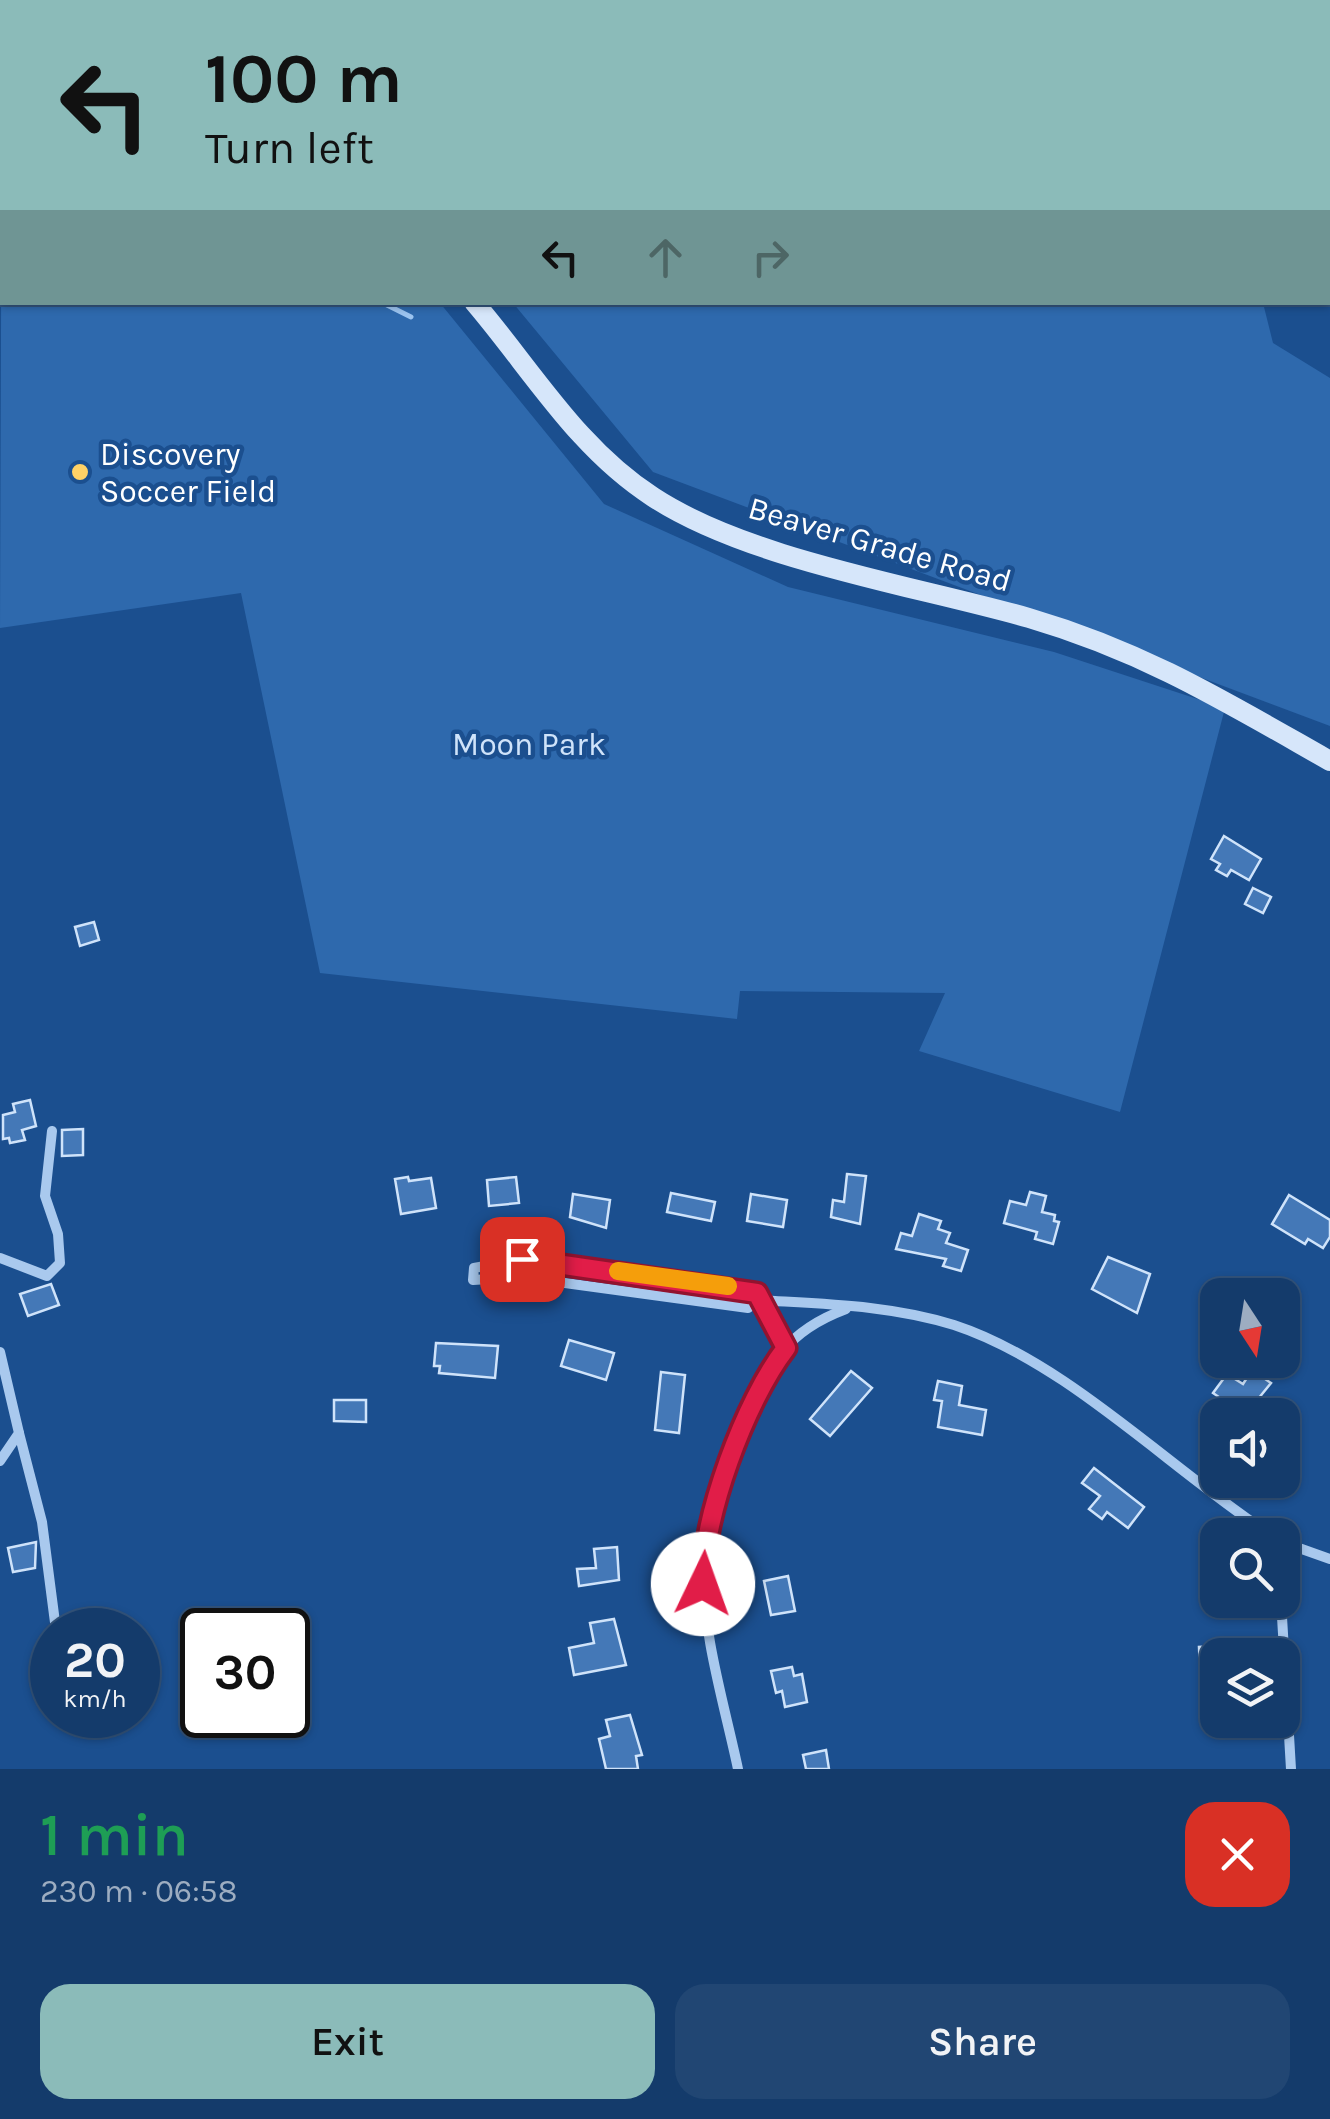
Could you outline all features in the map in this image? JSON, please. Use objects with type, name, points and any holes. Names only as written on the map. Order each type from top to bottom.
[{"type":"main road","name":"Beaver Grade Road","points":[[476,305],[584,439],[657,500],[722,530],[820,563],[1032,619],[1141,657],[1194,682],[1330,760]]},
{"type":"street","points":[[0,1258],[48,1276],[60,1263],[58,1234],[46,1196],[52,1131]]},
{"type":"street","points":[[786,1348],[758,1300],[757,1293],[734,1287],[522,1259],[481,1264],[473,1274],[473,1280],[521,1278],[748,1308],[758,1300],[852,1306],[904,1312],[952,1325],[1018,1355],[1247,1518]]},
{"type":"street","points":[[738,1769],[705,1606],[704,1540],[730,1462],[768,1374],[786,1348],[814,1324],[852,1306]]},
{"type":"street","points":[[0,1352],[38,1505],[53,1608]]},
{"type":"street","points":[[0,1461],[19,1433]]},
{"type":"street","points":[[1300,1548],[1330,1559]]},
{"type":"street","points":[[1281,1618],[1291,1769]]},
{"type":"green space","name":"Moon Park","points":[[1,305],[442,305],[604,504],[788,587],[1054,652],[1225,708],[1120,1112],[919,1051],[945,993],[740,991],[737,1019],[320,973],[241,593],[0,628]]},
{"type":"green space","points":[[515,305],[1264,305],[1273,343],[1330,378],[1330,726],[653,472]]},
{"type":"building","points":[[1224,836],[1261,859],[1249,880],[1231,870],[1227,876],[1216,870],[1220,864],[1211,859]]},
{"type":"building","points":[[1253,888],[1271,897],[1263,913],[1245,904]]},
{"type":"building","points":[[94,922],[99,940],[80,946],[75,927]]},
{"type":"building","points":[[30,1100],[36,1126],[22,1130],[25,1140],[10,1143],[9,1138],[3,1139],[3,1115],[15,1112],[13,1104]]},
{"type":"building","points":[[83,1129],[83,1155],[62,1156],[62,1130]]},
{"type":"building","points":[[847,1174],[866,1176],[860,1224],[831,1217],[833,1200],[844,1202]]},
{"type":"building","points":[[408,1177],[409,1181],[431,1178],[436,1208],[401,1214],[395,1179]]},
{"type":"building","points":[[516,1177],[519,1203],[489,1206],[487,1180]]},
{"type":"building","points":[[1030,1192],[1046,1196],[1042,1212],[1055,1215],[1054,1221],[1059,1222],[1053,1244],[1035,1239],[1037,1232],[1004,1223],[1010,1201],[1026,1205]]},
{"type":"building","points":[[671,1193],[715,1202],[711,1221],[667,1212]]},
{"type":"building","points":[[573,1194],[610,1200],[606,1228],[570,1217]]},
{"type":"building","points":[[751,1194],[787,1200],[783,1227],[747,1221]]},
{"type":"building","points":[[1289,1195],[1330,1220],[1330,1237],[1323,1248],[1308,1239],[1305,1244],[1272,1224]]},
{"type":"building","points":[[919,1214],[941,1221],[938,1229],[950,1233],[946,1243],[968,1250],[961,1271],[943,1266],[946,1259],[896,1249],[901,1233],[912,1236]]},
{"type":"building","points":[[1108,1257],[1150,1274],[1137,1313],[1092,1289]]},
{"type":"building","points":[[51,1284],[59,1305],[28,1316],[20,1294]]},
{"type":"building","points":[[569,1340],[614,1353],[606,1380],[561,1366]]},
{"type":"building","points":[[436,1343],[498,1346],[495,1378],[439,1373],[440,1366],[434,1366]]},
{"type":"building","points":[[851,1371],[872,1388],[830,1436],[810,1419]]},
{"type":"building","points":[[661,1372],[685,1375],[679,1433],[655,1430]]},
{"type":"building","points":[[1224,1378],[1243,1384],[1247,1378],[1264,1378],[1271,1383],[1259,1398],[1220,1398],[1213,1393]]},
{"type":"building","points":[[938,1381],[962,1386],[959,1405],[986,1410],[982,1435],[938,1427],[942,1401],[934,1400]]},
{"type":"building","points":[[334,1400],[366,1400],[366,1422],[334,1421]]},
{"type":"building","points":[[1094,1468],[1144,1507],[1128,1528],[1107,1512],[1102,1519],[1089,1509],[1100,1496],[1082,1483]]},
{"type":"building","points":[[36,1542],[35,1568],[13,1572],[8,1548]]},
{"type":"building","points":[[617,1547],[619,1580],[579,1586],[577,1569],[596,1568],[594,1549]]},
{"type":"building","points":[[788,1576],[795,1611],[771,1615],[764,1581]]},
{"type":"building","points":[[614,1619],[626,1665],[574,1675],[569,1648],[594,1643],[590,1623]]},
{"type":"building","points":[[792,1667],[794,1676],[802,1674],[807,1702],[785,1707],[782,1691],[776,1693],[771,1671]]},
{"type":"building","points":[[630,1715],[642,1755],[636,1756],[638,1769],[606,1769],[599,1739],[610,1736],[606,1720]]},
{"type":"building","points":[[826,1750],[829,1769],[806,1769],[803,1755]]},
{"type":"waterway","points":[[387,305],[411,317]]},
{"type":"slow traffic","points":[[618,1271],[728,1286]]},
{"type":"place","name":"Discovery Soccer Field","points":[[80,472]]},
{"type":"route","points":[[522,1259],[757,1293],[786,1348],[768,1374],[708,1524],[703,1584]]}]
